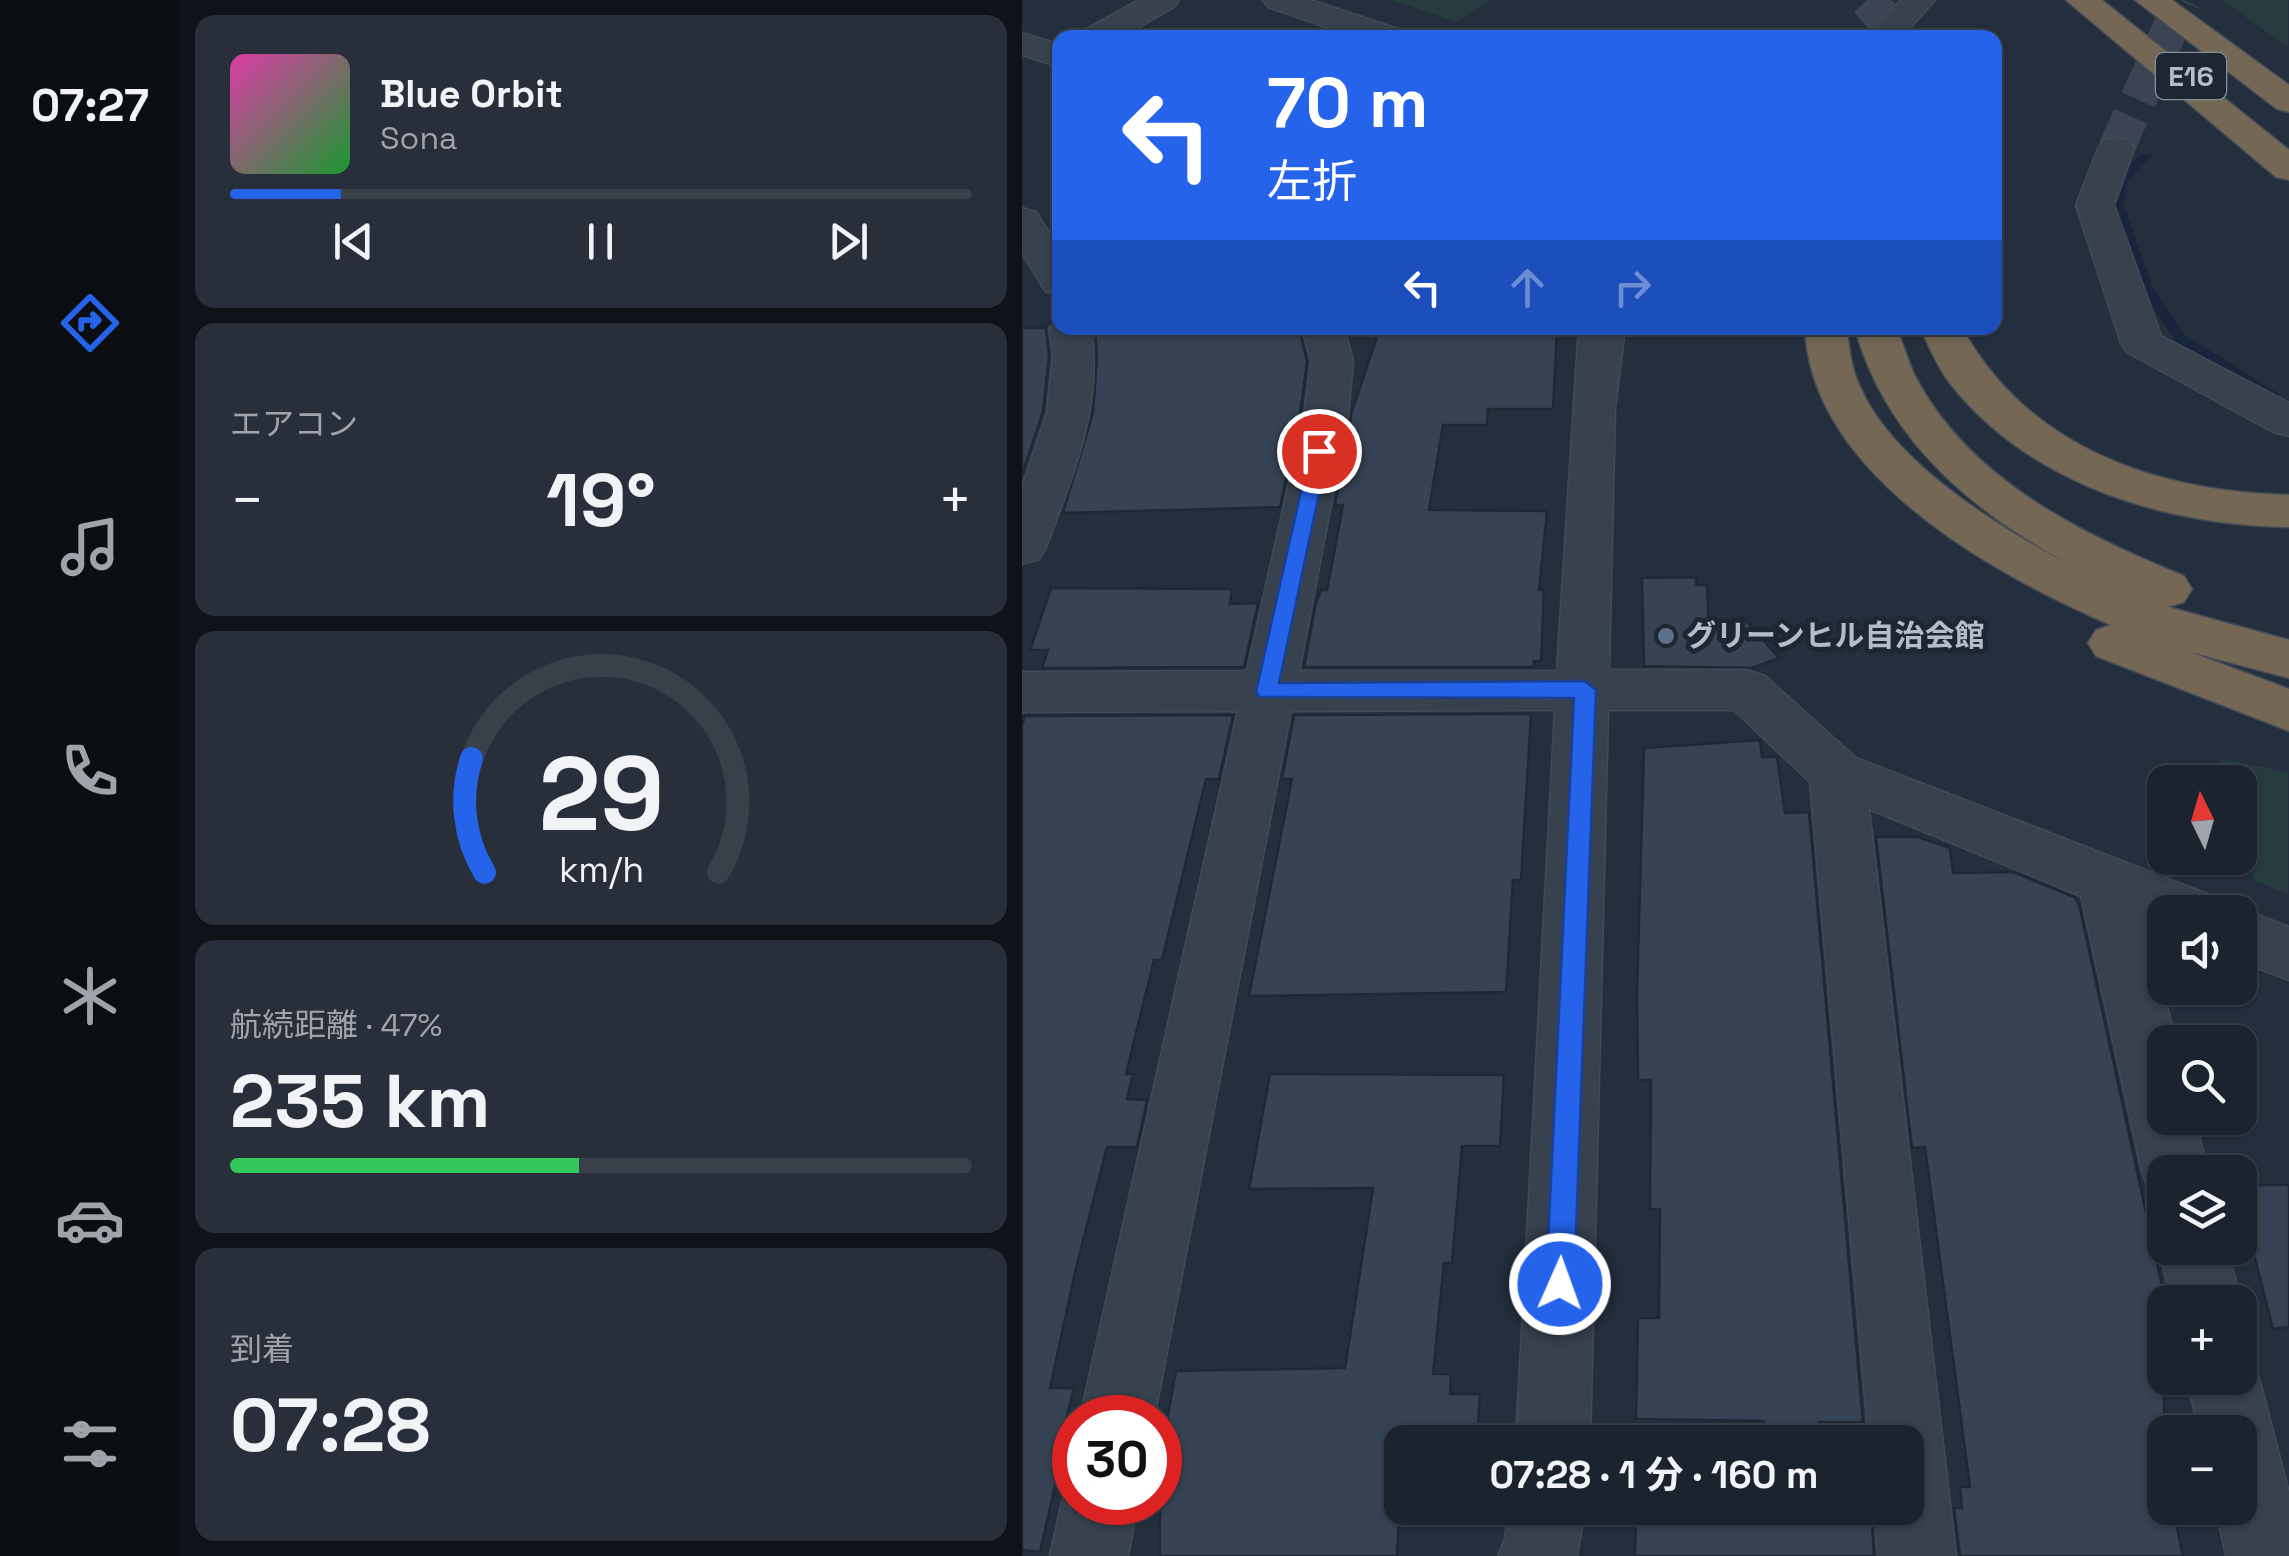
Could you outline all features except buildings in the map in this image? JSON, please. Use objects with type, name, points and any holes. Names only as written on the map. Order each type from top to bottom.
[{"type":"highway","points":[[2082,0],[2288,169]]},
{"type":"highway","name":"E16","points":[[2093,0],[2288,151]]},
{"type":"highway","name":"E16","points":[[2151,0],[2288,102]]},
{"type":"highway","points":[[2159,0],[2288,85]]},
{"type":"highway","points":[[1827,335],[1832,373],[1862,452],[1884,489],[1935,541],[2004,591],[2124,648],[2288,711]]},
{"type":"highway","points":[[1878,335],[1905,402],[1938,445],[1982,487],[2046,529],[2164,588],[2288,621]]},
{"type":"highway","points":[[1945,335],[1974,381],[2002,412],[2041,443],[2120,482],[2166,496],[2218,508],[2288,511]]},
{"type":"highway","points":[[1848,412],[1915,485],[1997,550],[2087,595],[2170,629],[2288,658]]},
{"type":"street","points":[[1279,0],[1368,30]]},
{"type":"street","points":[[1890,30],[1919,0]]},
{"type":"street","points":[[1109,30],[1128,19],[1163,16]]},
{"type":"street","points":[[1022,44],[1052,54]]},
{"type":"street","points":[[2116,149],[2094,205],[2142,343],[2288,422]]},
{"type":"street","points":[[1032,219],[1052,265]]},
{"type":"street","points":[[1022,546],[1068,418],[1075,350],[1072,335]]},
{"type":"street","points":[[1554,1425],[1594,408],[1603,335]]},
{"type":"street","points":[[1122,1395],[1326,416],[1334,339]]},
{"type":"street","points":[[1022,692],[1746,690],[1837,773],[2147,896]]},
{"type":"street","points":[[1837,773],[1904,1425]]},
{"type":"street","points":[[2108,881],[2172,1155]]},
{"type":"street","points":[[2257,941],[2288,954]]},
{"type":"street","points":[[2257,1521],[2265,1556]]},
{"type":"street","points":[[1089,1556],[1095,1525]]},
{"type":"street","points":[[1537,1556],[1543,1545],[1545,1525]]},
{"type":"street","points":[[1915,1525],[1918,1556]]},
{"type":"green space","points":[[1391,0],[1489,0],[1456,22]]},
{"type":"green space","points":[[2222,0],[2288,0],[2288,47]]},
{"type":"green space","points":[[2221,759],[2252,765],[2223,765]]},
{"type":"green space","points":[[2257,766],[2288,772],[2288,894],[2255,881]]},
{"type":"waterway","points":[[2145,156],[2121,182],[2118,205],[2146,286],[2180,338],[2274,397]]},
{"type":"tunnel","points":[[1867,0],[1895,30]]},
{"type":"tunnel","points":[[2116,149],[2183,0]]},
{"type":"place","name":"グリーンヒル自治会館","points":[[1666,636]]},
{"type":"route","points":[[1319,451],[1267,692],[1585,690],[1560,1284]]}]
